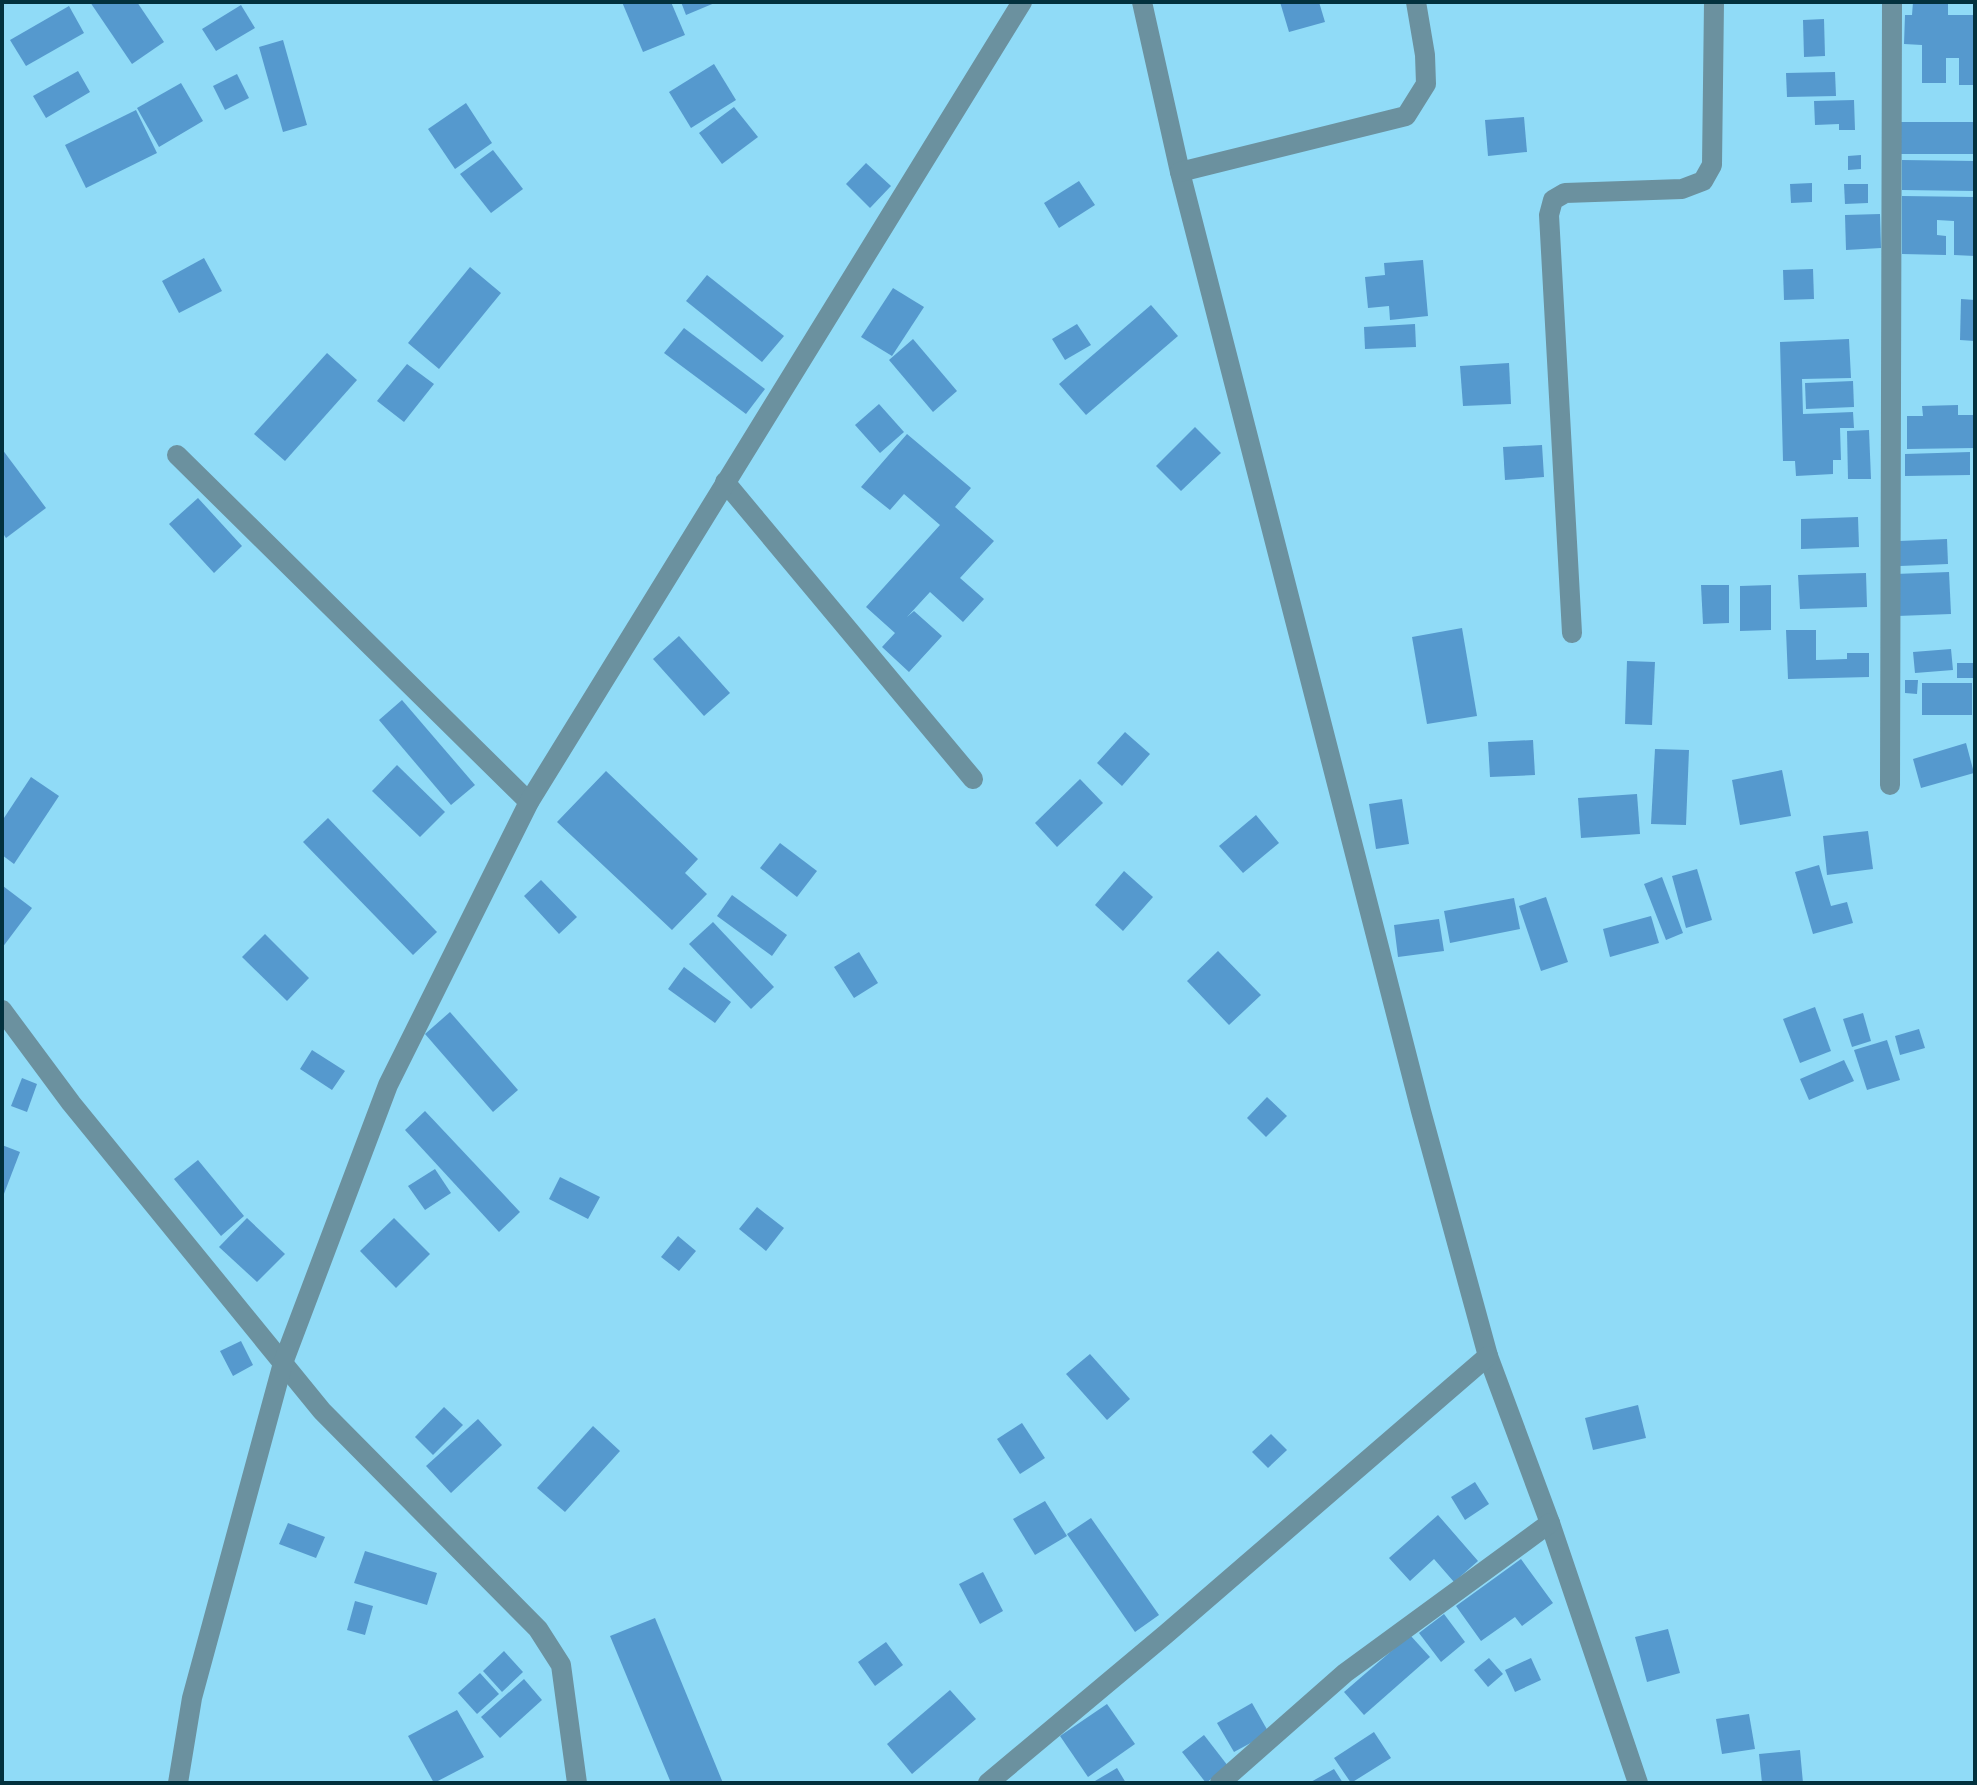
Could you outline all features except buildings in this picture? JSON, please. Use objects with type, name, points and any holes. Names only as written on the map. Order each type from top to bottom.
[{"type":"street","points":[[178,1783],[192,1698],[283,1363],[388,1085],[529,802],[1022,2]]},
{"type":"street","points":[[1142,2],[1180,172],[1421,1111],[1488,1356],[1550,1523],[1638,1783]]},
{"type":"street","points":[[1180,172],[1406,116],[1426,84],[1425,55],[1416,2]]},
{"type":"street","points":[[1572,633],[1549,215],[1553,200],[1565,193],[1682,189],[1703,181],[1712,165],[1714,2]]},
{"type":"street","points":[[1890,785],[1892,2]]},
{"type":"street","points":[[177,455],[529,802]]},
{"type":"street","points":[[725,482],[973,779]]},
{"type":"street","points":[[2,1010],[71,1103],[322,1411],[538,1629],[561,1665],[577,1783]]},
{"type":"street","points":[[988,1783],[1488,1356]]},
{"type":"street","points":[[1220,1783],[1345,1673],[1550,1523]]}]
